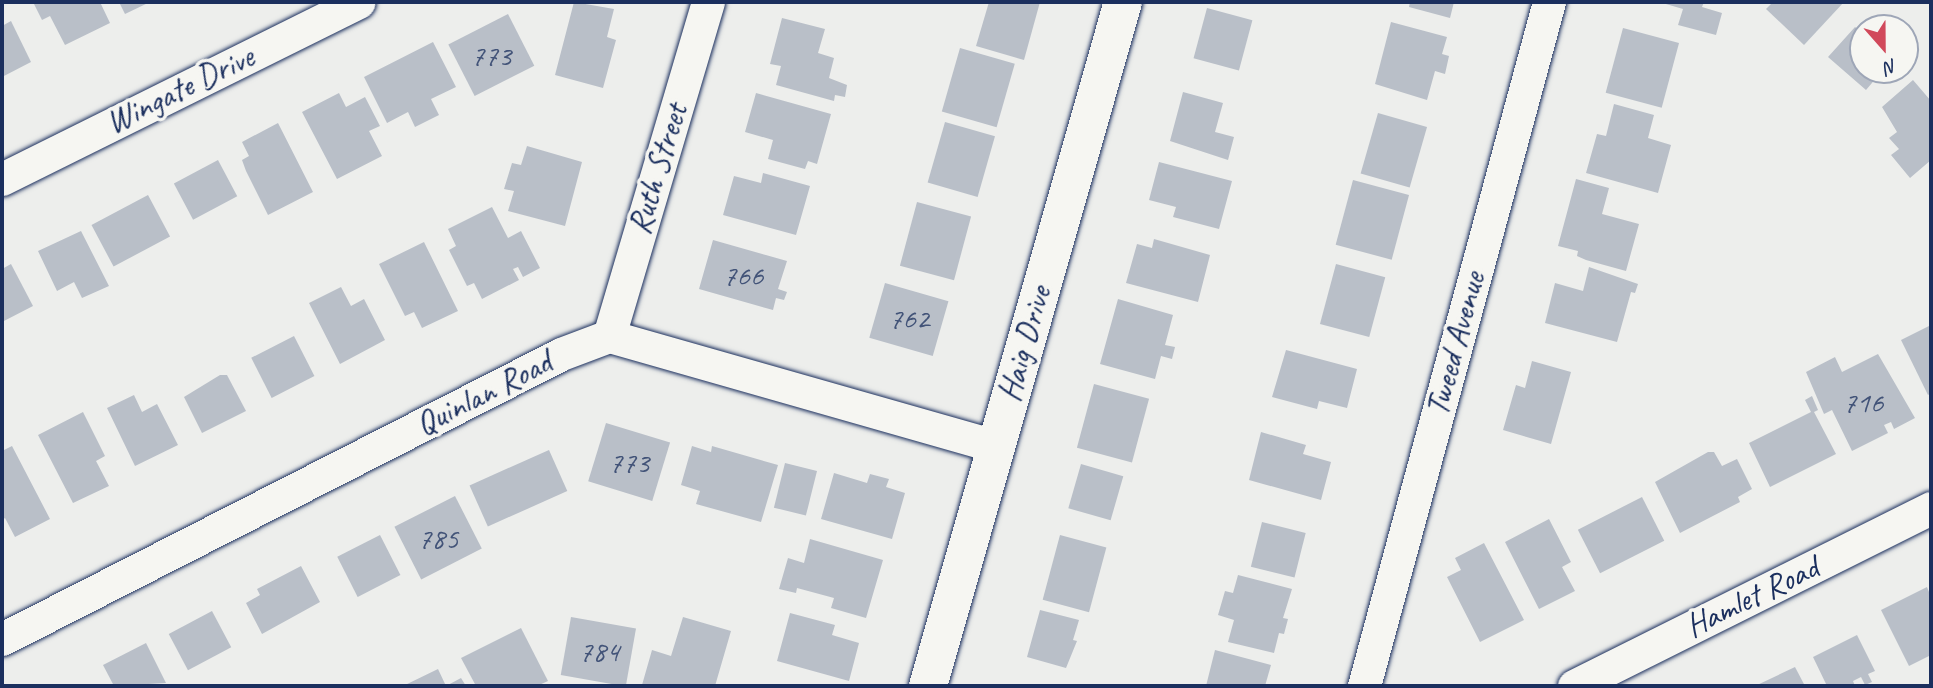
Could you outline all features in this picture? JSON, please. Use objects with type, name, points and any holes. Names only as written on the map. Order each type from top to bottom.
[{"type":"street","name":"Wingate Drive","points":[[2,179],[358,2]]},
{"type":"street","name":"Ruth Street","points":[[609,335],[708,2]]},
{"type":"street","name":"Haig Drive","points":[[929,686],[1122,2]]},
{"type":"street","name":"Tweed Avenue","points":[[1364,686],[1549,2]]},
{"type":"street","points":[[609,335],[995,446]]},
{"type":"street","name":"Quinlan Road","points":[[2,639],[561,354],[609,335]]},
{"type":"street","name":"Hamlet Road","points":[[1574,686],[1931,508]]},
{"type":"building","points":[[33,2],[100,2],[110,23],[65,45],[50,16],[42,20]]},
{"type":"building","points":[[119,2],[150,2],[125,14]]},
{"type":"building","points":[[574,2],[614,9],[607,37],[616,40],[603,88],[555,75]]},
{"type":"building","points":[[989,2],[1040,2],[1024,60],[976,46]]},
{"type":"building","points":[[1410,2],[1454,2],[1450,18],[1409,7]]},
{"type":"building","points":[[1659,2],[1704,2],[1702,7],[1722,13],[1716,35],[1678,25],[1683,9]]},
{"type":"building","points":[[1773,2],[1844,2],[1804,45],[1766,9]]},
{"type":"building","points":[[1207,8],[1252,20],[1239,70],[1194,58]]},
{"type":"building","points":[[508,14],[534,66],[475,96],[448,44]]},
{"type":"building","points":[[782,18],[825,29],[818,53],[834,58],[829,78],[847,85],[845,97],[835,95],[834,101],[776,85],[781,66],[770,64]]},
{"type":"building","points":[[11,21],[31,62],[2,77],[2,26]]},
{"type":"building","points":[[1391,22],[1447,37],[1442,54],[1449,56],[1445,74],[1435,71],[1427,100],[1375,84]]},
{"type":"building","points":[[1623,28],[1679,43],[1662,108],[1606,93]]},
{"type":"building","points":[[1849,34],[1849,75],[1828,57]]},
{"type":"building","points":[[433,42],[456,87],[431,99],[439,115],[415,127],[408,112],[387,123],[364,77]]},
{"type":"building","points":[[960,48],[1015,64],[997,127],[942,111]]},
{"type":"building","points":[[1859,84],[1871,84],[1866,90]]},
{"type":"building","points":[[1908,84],[1916,84],[1931,101],[1931,160],[1910,178],[1891,155],[1899,149],[1889,138],[1897,132],[1882,107]]},
{"type":"building","points":[[1183,92],[1223,103],[1215,132],[1234,137],[1228,160],[1170,141]]},
{"type":"building","points":[[339,93],[346,107],[365,97],[380,126],[369,131],[382,156],[337,179],[302,112]]},
{"type":"building","points":[[756,93],[831,114],[817,164],[808,161],[805,169],[768,159],[773,140],[745,132]]},
{"type":"building","points":[[1614,104],[1654,115],[1648,138],[1671,145],[1658,193],[1586,173],[1597,134],[1606,136]]},
{"type":"building","points":[[1378,113],[1427,127],[1410,188],[1361,174]]},
{"type":"building","points":[[945,122],[995,136],[978,197],[928,183]]},
{"type":"building","points":[[278,123],[313,192],[268,215],[242,160],[249,156],[242,142]]},
{"type":"building","points":[[527,146],[582,162],[565,226],[508,211],[514,191],[504,189],[512,163],[521,165]]},
{"type":"building","points":[[218,160],[237,196],[193,220],[174,183]]},
{"type":"building","points":[[1159,162],[1232,181],[1219,229],[1173,217],[1176,207],[1149,200]]},
{"type":"building","points":[[763,173],[810,186],[796,235],[723,215],[734,176],[761,183]]},
{"type":"building","points":[[1576,179],[1609,188],[1602,214],[1639,224],[1626,271],[1586,260],[1577,256],[1578,251],[1558,246]]},
{"type":"building","points":[[1353,180],[1409,195],[1392,260],[1336,245]]},
{"type":"building","points":[[148,195],[170,236],[114,267],[91,225]]},
{"type":"building","points":[[917,202],[971,216],[954,280],[900,266]]},
{"type":"building","points":[[492,207],[508,238],[521,231],[540,268],[523,277],[518,267],[513,269],[519,280],[482,299],[474,283],[467,286],[449,250],[456,246],[448,229]]},
{"type":"building","points":[[81,231],[109,286],[82,298],[74,282],[57,291],[38,251]]},
{"type":"building","points":[[1154,239],[1210,255],[1198,302],[1126,283],[1137,244],[1152,248]]},
{"type":"building","points":[[713,240],[787,261],[778,289],[787,292],[784,300],[776,298],[773,310],[699,289]]},
{"type":"building","points":[[424,242],[458,311],[422,328],[414,312],[405,316],[379,264]]},
{"type":"building","points":[[11,264],[33,306],[2,322],[2,269]]},
{"type":"building","points":[[1336,264],[1385,277],[1369,337],[1320,324]]},
{"type":"building","points":[[1589,267],[1638,284],[1635,293],[1631,292],[1617,342],[1545,323],[1555,283],[1583,291]]},
{"type":"building","points":[[885,283],[948,301],[933,356],[869,338]]},
{"type":"building","points":[[341,287],[351,306],[364,299],[385,340],[340,364],[309,303]]},
{"type":"building","points":[[1118,299],[1173,315],[1165,345],[1175,347],[1172,359],[1161,356],[1155,379],[1100,364]]},
{"type":"building","points":[[1931,325],[1931,393],[1928,395],[1901,340]]},
{"type":"building","points":[[294,336],[314,376],[272,398],[251,358]]},
{"type":"building","points":[[1286,350],[1357,369],[1347,408],[1319,401],[1317,409],[1272,397]]},
{"type":"building","points":[[1878,354],[1915,418],[1894,429],[1891,422],[1884,425],[1888,433],[1852,451],[1832,410],[1824,414],[1806,372],[1835,357],[1842,372]]},
{"type":"building","points":[[1532,361],[1571,372],[1551,444],[1503,430],[1516,385],[1525,388]]},
{"type":"building","points":[[220,375],[227,375],[246,411],[202,433],[184,397]]},
{"type":"building","points":[[1094,384],[1149,399],[1132,463],[1077,448]]},
{"type":"building","points":[[134,395],[142,412],[157,404],[178,445],[135,466],[107,408]]},
{"type":"building","points":[[1812,396],[1818,410],[1814,412],[1836,454],[1770,487],[1749,443],[1811,412],[1805,400]]},
{"type":"building","points":[[83,412],[105,456],[96,461],[109,486],[73,503],[38,435]]},
{"type":"building","points":[[606,423],[670,443],[652,501],[588,481]]},
{"type":"building","points":[[1261,432],[1306,445],[1303,454],[1331,462],[1321,500],[1249,480]]},
{"type":"building","points":[[12,446],[50,519],[15,537],[5,518],[2,520],[2,451]]},
{"type":"building","points":[[692,446],[711,452],[712,446],[778,465],[761,522],[696,504],[700,491],[681,485]]},
{"type":"building","points":[[549,450],[567,491],[488,526],[470,485]]},
{"type":"building","points":[[1708,452],[1714,452],[1722,466],[1737,459],[1752,489],[1738,497],[1740,502],[1680,533],[1655,482]]},
{"type":"building","points":[[785,463],[817,471],[806,516],[774,508]]},
{"type":"building","points":[[1081,464],[1123,476],[1111,520],[1068,508]]},
{"type":"building","points":[[834,473],[867,483],[870,474],[889,479],[886,487],[905,493],[892,539],[821,519]]},
{"type":"building","points":[[455,496],[482,549],[421,579],[394,527]]},
{"type":"building","points":[[1642,497],[1664,541],[1600,573],[1578,530]]},
{"type":"building","points":[[1549,519],[1571,562],[1562,567],[1575,591],[1539,609],[1505,542]]},
{"type":"building","points":[[1262,522],[1306,533],[1295,578],[1251,567]]},
{"type":"building","points":[[380,535],[400,575],[358,597],[337,557]]},
{"type":"building","points":[[1060,535],[1106,547],[1089,612],[1043,600]]},
{"type":"building","points":[[810,539],[883,560],[866,618],[831,608],[834,598],[797,588],[796,593],[779,589],[788,558],[804,563]]},
{"type":"building","points":[[1484,543],[1524,620],[1480,642],[1447,577],[1461,570],[1455,558]]},
{"type":"building","points":[[301,566],[320,602],[262,634],[246,603],[260,595],[257,589]]},
{"type":"building","points":[[1238,575],[1292,589],[1283,618],[1288,619],[1284,634],[1279,633],[1274,653],[1228,642],[1234,620],[1218,615],[1225,591],[1233,593]]},
{"type":"building","points":[[1927,587],[1931,597],[1931,655],[1909,666],[1881,610]]},
{"type":"building","points":[[1040,610],[1079,620],[1073,640],[1077,641],[1066,668],[1027,657]]},
{"type":"building","points":[[212,611],[231,647],[188,670],[169,634]]},
{"type":"building","points":[[790,613],[835,625],[832,635],[859,643],[849,681],[777,661]]},
{"type":"building","points":[[571,617],[636,628],[626,686],[561,675]]},
{"type":"building","points":[[683,617],[731,631],[715,686],[642,685],[652,650],[671,656]]},
{"type":"building","points":[[521,628],[548,681],[537,686],[476,686],[461,658]]},
{"type":"building","points":[[1857,635],[1875,671],[1868,674],[1872,682],[1865,685],[1861,677],[1853,681],[1855,686],[1827,686],[1813,657]]},
{"type":"building","points":[[146,643],[166,683],[114,686],[103,665]]},
{"type":"building","points":[[1215,650],[1271,665],[1265,686],[1206,686]]},
{"type":"building","points":[[1795,667],[1805,686],[1755,686]]},
{"type":"building","points":[[438,669],[446,686],[403,686]]},
{"type":"building","points":[[461,678],[466,686],[446,686]]}]
